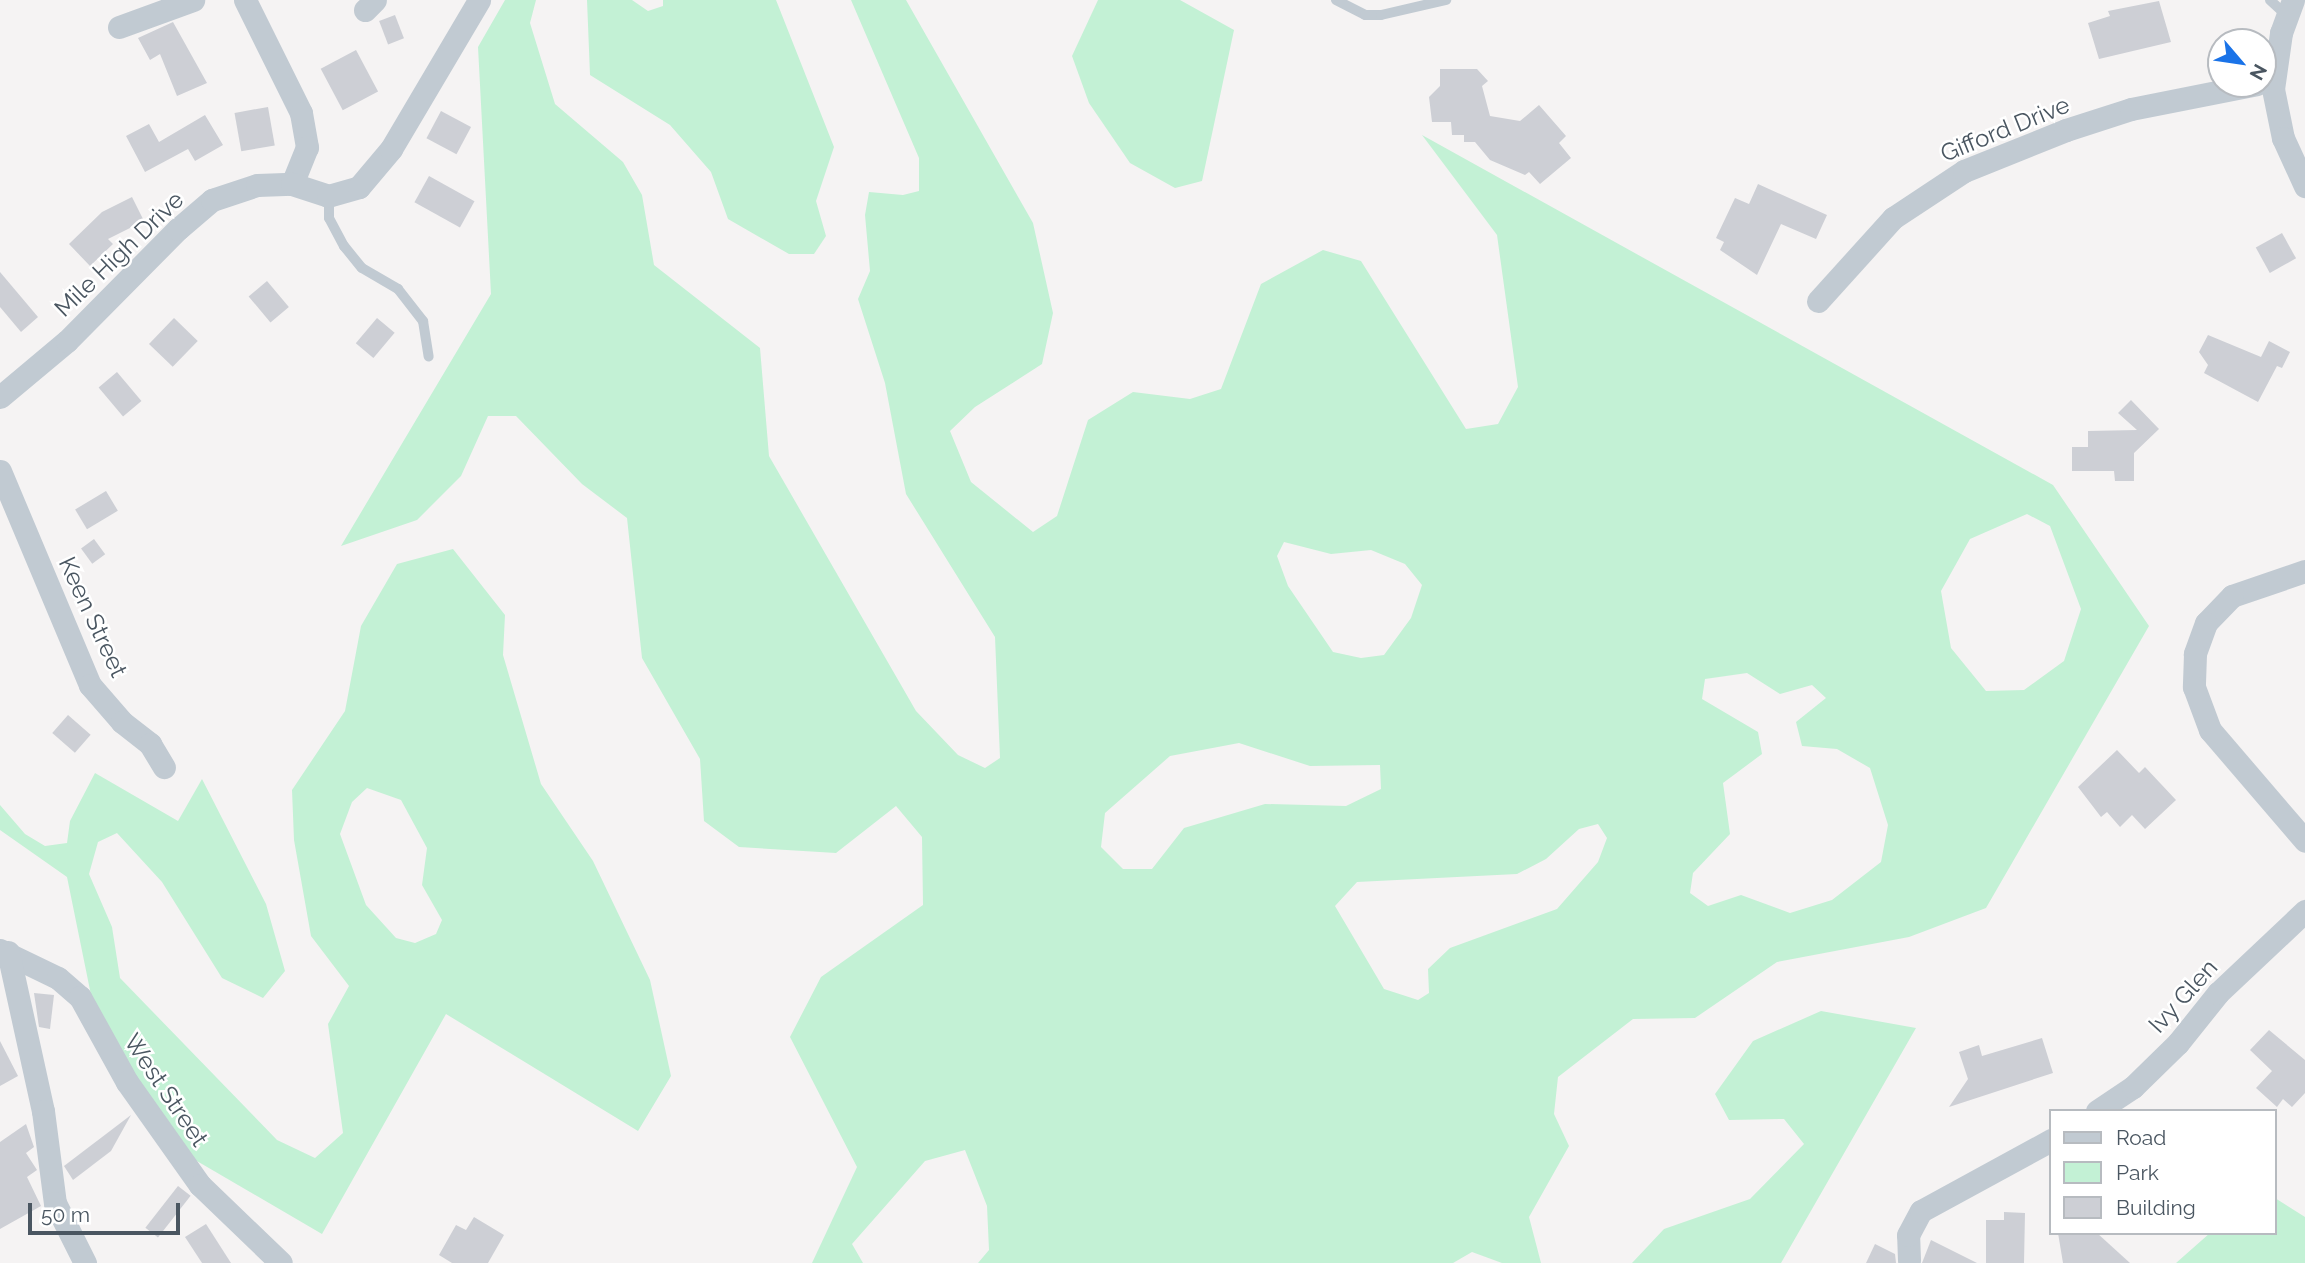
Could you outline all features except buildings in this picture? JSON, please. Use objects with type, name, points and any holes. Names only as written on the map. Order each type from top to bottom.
[{"type":"street","points":[[119,27],[193,0]]},
{"type":"street","points":[[245,0],[301,113],[307,147],[292,184]]},
{"type":"street","points":[[329,196],[359,187],[391,149],[479,0]]},
{"type":"street","points":[[2277,33],[2284,5]]},
{"type":"street","name":"Gifford Drive","points":[[1818,301],[1893,218],[1964,172],[2066,130],[2131,110],[2207,94]]},
{"type":"street","points":[[2270,98],[2283,138],[2305,186]]},
{"type":"street","name":"Mile High Drive","points":[[0,397],[68,341],[178,229],[212,200],[257,185],[292,184],[329,196]]},
{"type":"street","name":"Keen Street","points":[[0,471],[90,685],[122,722],[150,744],[164,767]]},
{"type":"street","points":[[2305,571],[2232,596],[2206,623],[2195,654],[2194,687],[2210,730],[2305,841]]},
{"type":"street","name":"Ivy Glen","points":[[2100,1109],[2133,1087],[2178,1043],[2218,993],[2305,911]]},
{"type":"street","name":"West Street","points":[[4,951],[43,1111],[55,1203],[85,1263]]},
{"type":"street","name":"West Street","points":[[4,951],[58,978],[80,997],[127,1082],[200,1185],[281,1263]]},
{"type":"street","points":[[1909,1259],[1908,1235],[1921,1211],[2050,1141]]},
{"type":"lane","points":[[1336,0],[1365,15],[1381,15],[1446,0]]},
{"type":"lane","points":[[329,196],[329,218],[344,246],[362,268],[398,289],[423,321],[429,357]]},
{"type":"green space","points":[[505,0],[536,0],[530,23],[555,104],[623,162],[642,195],[654,265],[760,348],[769,456],[916,711],[958,755],[985,768],[1000,758],[995,637],[906,494],[885,383],[858,299],[870,271],[865,215],[869,192],[903,195],[919,191],[919,158],[851,0],[906,0],[1033,223],[1053,313],[1042,364],[975,407],[950,431],[971,482],[1033,532],[1057,516],[1088,420],[1133,392],[1190,399],[1221,389],[1261,284],[1323,250],[1361,261],[1466,429],[1498,424],[1518,387],[1497,235],[1422,135],[2053,485],[2149,626],[1986,908],[1909,937],[1777,962],[1695,1018],[1633,1019],[1558,1077],[1554,1114],[1569,1146],[1529,1217],[1541,1263],[1502,1263],[1472,1252],[1453,1263],[978,1263],[989,1250],[987,1206],[965,1150],[925,1161],[852,1244],[863,1263],[812,1263],[857,1167],[790,1037],[821,977],[923,905],[922,837],[896,806],[836,853],[739,847],[704,821],[700,759],[642,658],[627,518],[582,484],[516,416],[488,416],[461,476],[417,520],[341,546],[491,294],[478,47]],"holes":[[[2027,514],[2050,526],[2081,609],[2064,661],[2024,690],[1986,691],[1951,648],[1941,591],[1970,539]],[[1284,542],[1331,554],[1371,550],[1405,564],[1422,585],[1411,618],[1384,655],[1361,658],[1333,652],[1288,586],[1277,556]],[[1747,673],[1780,694],[1812,685],[1826,698],[1796,722],[1802,746],[1837,749],[1870,768],[1888,825],[1881,862],[1832,900],[1790,913],[1741,895],[1708,906],[1690,893],[1693,873],[1730,834],[1723,783],[1762,754],[1758,732],[1702,699],[1705,679]],[[1239,743],[1310,766],[1380,765],[1381,789],[1346,806],[1265,804],[1184,828],[1152,869],[1123,869],[1101,847],[1105,813],[1170,756]],[[1598,824],[1607,838],[1598,862],[1557,909],[1450,948],[1428,969],[1429,993],[1418,1000],[1384,989],[1335,906],[1357,882],[1517,874],[1546,859],[1579,829]]]},
{"type":"green space","points":[[587,0],[632,0],[648,11],[663,6],[663,0],[776,0],[834,147],[816,201],[826,236],[814,254],[789,254],[728,219],[711,172],[670,125],[590,75]]},
{"type":"green space","points":[[1098,0],[1180,0],[1234,30],[1202,181],[1175,188],[1130,163],[1089,103],[1072,56]]},
{"type":"green space","points":[[453,549],[505,615],[503,655],[541,784],[593,861],[650,980],[671,1076],[638,1131],[446,1014],[322,1234],[190,1157],[104,1031],[91,995],[67,877],[0,830],[0,805],[25,834],[45,846],[67,843],[70,821],[95,773],[178,821],[202,779],[266,904],[285,971],[263,998],[222,978],[162,882],[117,833],[98,842],[89,874],[112,927],[120,978],[277,1140],[315,1158],[343,1133],[328,1024],[349,986],[311,936],[294,840],[292,790],[345,711],[361,626],[397,564]],"holes":[[[367,788],[401,800],[427,848],[422,885],[442,920],[436,934],[415,943],[396,938],[366,905],[340,834],[352,802]]]},
{"type":"green space","points":[[1821,1011],[1916,1028],[1781,1263],[1632,1263],[1664,1229],[1750,1199],[1804,1144],[1784,1119],[1729,1120],[1715,1094],[1753,1041]]},
{"type":"green space","points":[[2277,1199],[2305,1217],[2305,1263],[2176,1263],[2208,1235],[2277,1235]]}]
